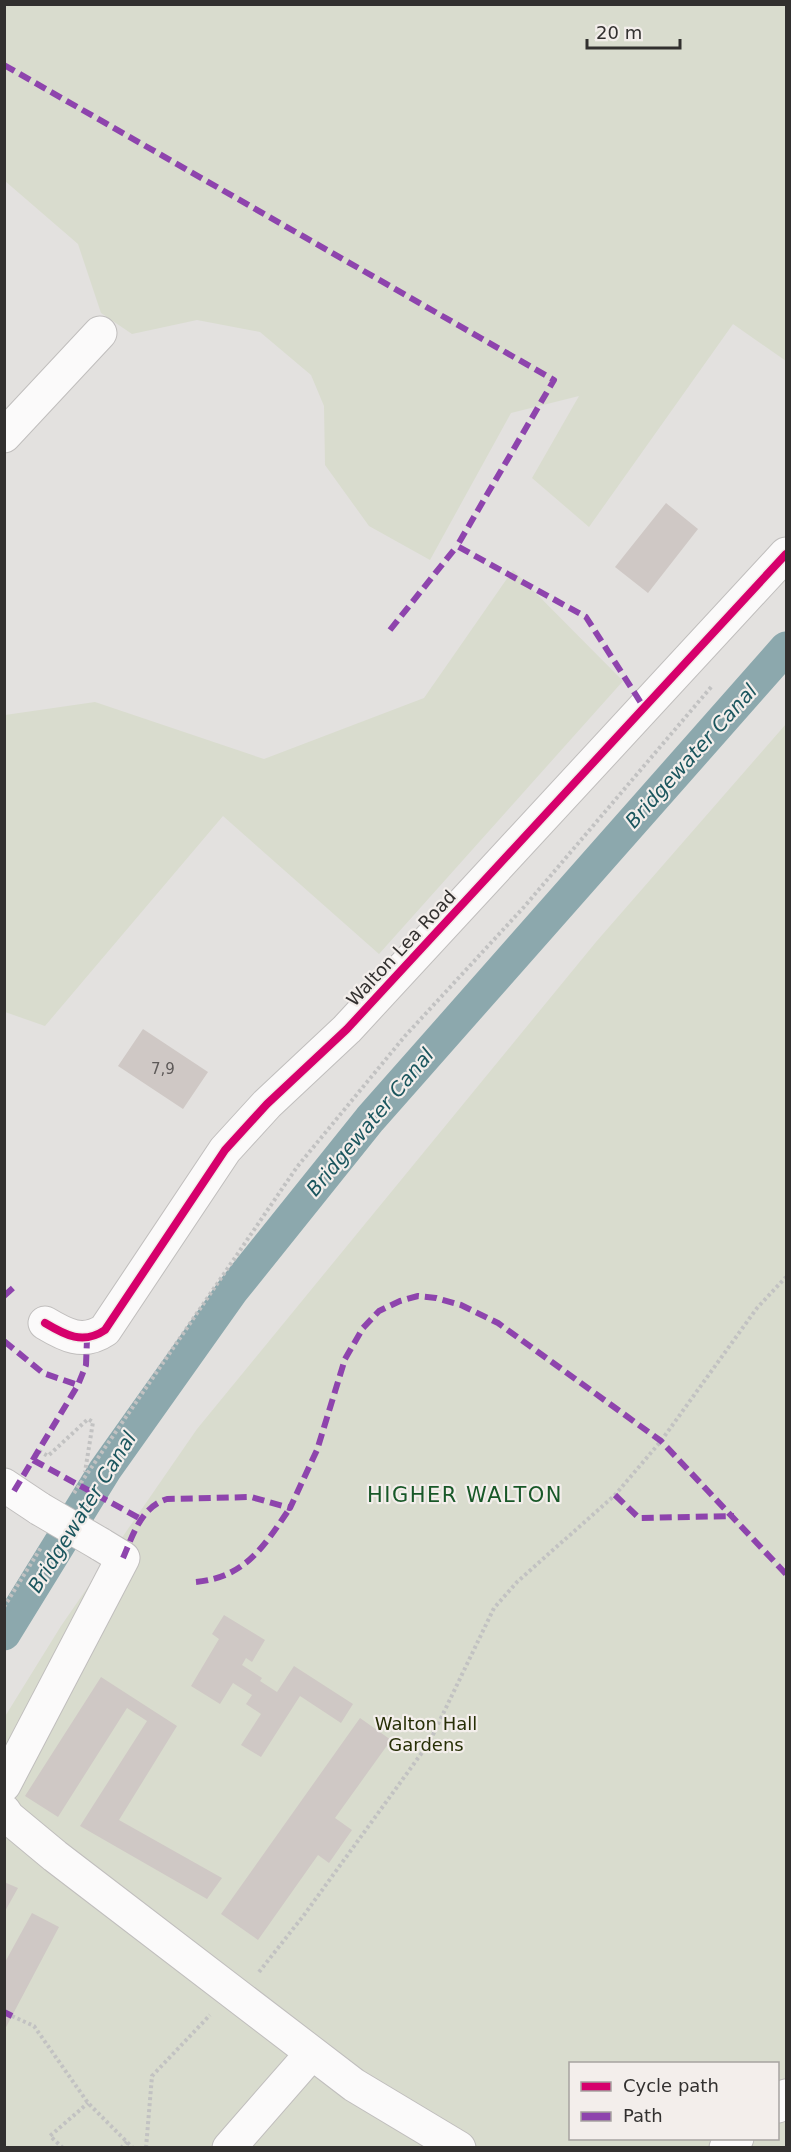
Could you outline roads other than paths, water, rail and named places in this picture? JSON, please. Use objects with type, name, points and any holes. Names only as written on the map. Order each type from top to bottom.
[{"type":"street","points":[[4,436],[100,333]]},
{"type":"street","name":"Walton Lea Road","points":[[45,1323],[66,1335],[77,1338],[96,1336],[105,1330],[225,1150],[267,1104],[347,1029],[786,554]]},
{"type":"street","points":[[4,1485],[123,1558],[4,1785]]},
{"type":"street","points":[[4,1811],[8,1817],[55,1856],[312,2054],[354,2085],[459,2148]]},
{"type":"street","points":[[229,2148],[312,2054]]},
{"type":"waterway","name":"Bridgewater Canal","points":[[4,1634],[105,1470],[232,1291],[370,1119],[786,648]]},
{"type":"district","name":"HIGHER WALTON","points":[[465,1495]]},
{"type":"park label","name":"Walton Hall Gardens","points":[[426,1733]]}]
